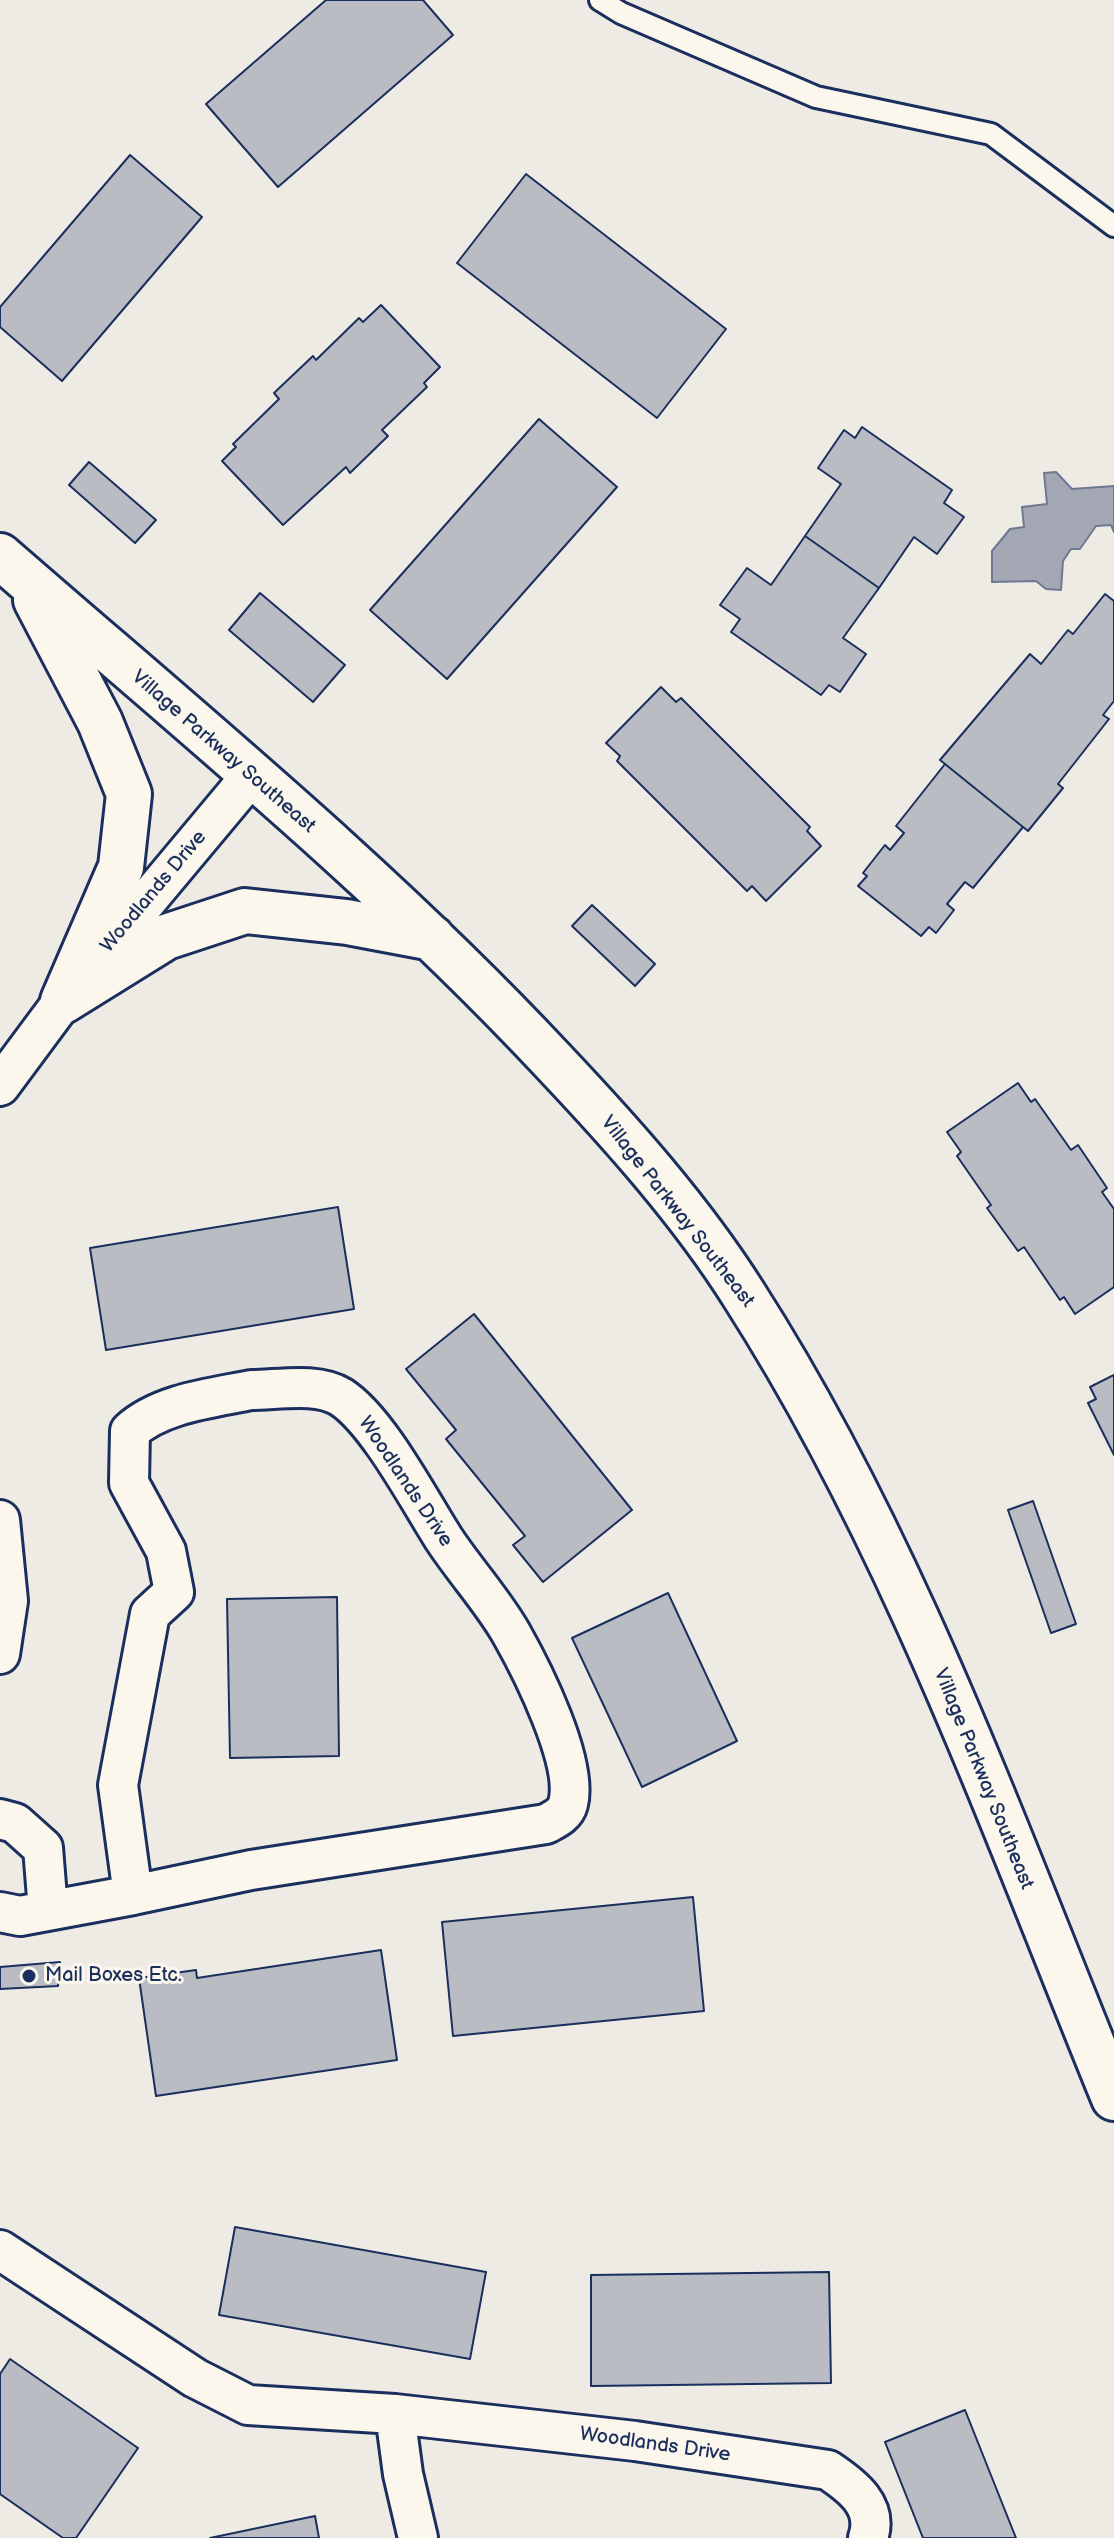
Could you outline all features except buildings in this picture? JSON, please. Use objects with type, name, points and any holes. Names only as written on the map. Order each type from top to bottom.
[{"type":"street","name":"Village Parkway Southeast","points":[[12,567],[433,939],[628,1141],[743,1292],[845,1469],[932,1655],[1114,2098]]},
{"type":"street","points":[[12,567],[100,722],[129,794],[121,867],[63,1001]]},
{"type":"street","name":"Woodlands Drive","points":[[0,1086],[63,1001],[251,776]]},
{"type":"street","points":[[63,1001],[166,937],[245,911],[347,922],[433,939]]},
{"type":"street","name":"Woodlands Drive","points":[[0,1912],[20,1916],[133,1895],[251,1870],[546,1824],[561,1816],[568,1805],[569,1769],[534,1678],[511,1632],[450,1548],[375,1433],[340,1396],[322,1390],[251,1390],[193,1402],[142,1421],[130,1431],[129,1483],[166,1551],[174,1592],[150,1614],[118,1785],[133,1895]]},
{"type":"street","points":[[0,1520],[8,1601],[0,1654]]},
{"type":"street","points":[[0,1819],[15,1823],[43,1848],[48,1910]]},
{"type":"street","name":"Woodlands Drive","points":[[0,2250],[195,2378],[248,2405],[337,2413],[395,2414],[635,2441],[828,2470],[865,2501],[872,2527],[868,2538]]},
{"type":"street","points":[[395,2414],[403,2474],[418,2538]]},
{"type":"lane","points":[[600,0],[621,13],[816,97],[991,134],[1114,226]]},
{"type":"shaded area","points":[[1056,472],[1072,489],[1114,486],[1114,532],[1111,525],[1096,526],[1080,549],[1071,549],[1063,561],[1061,590],[1046,589],[1036,581],[992,582],[992,551],[1010,529],[1024,527],[1022,507],[1047,504],[1044,473]]},
{"type":"place","name":"Mail Boxes Etc.","points":[[29,1976]]}]
